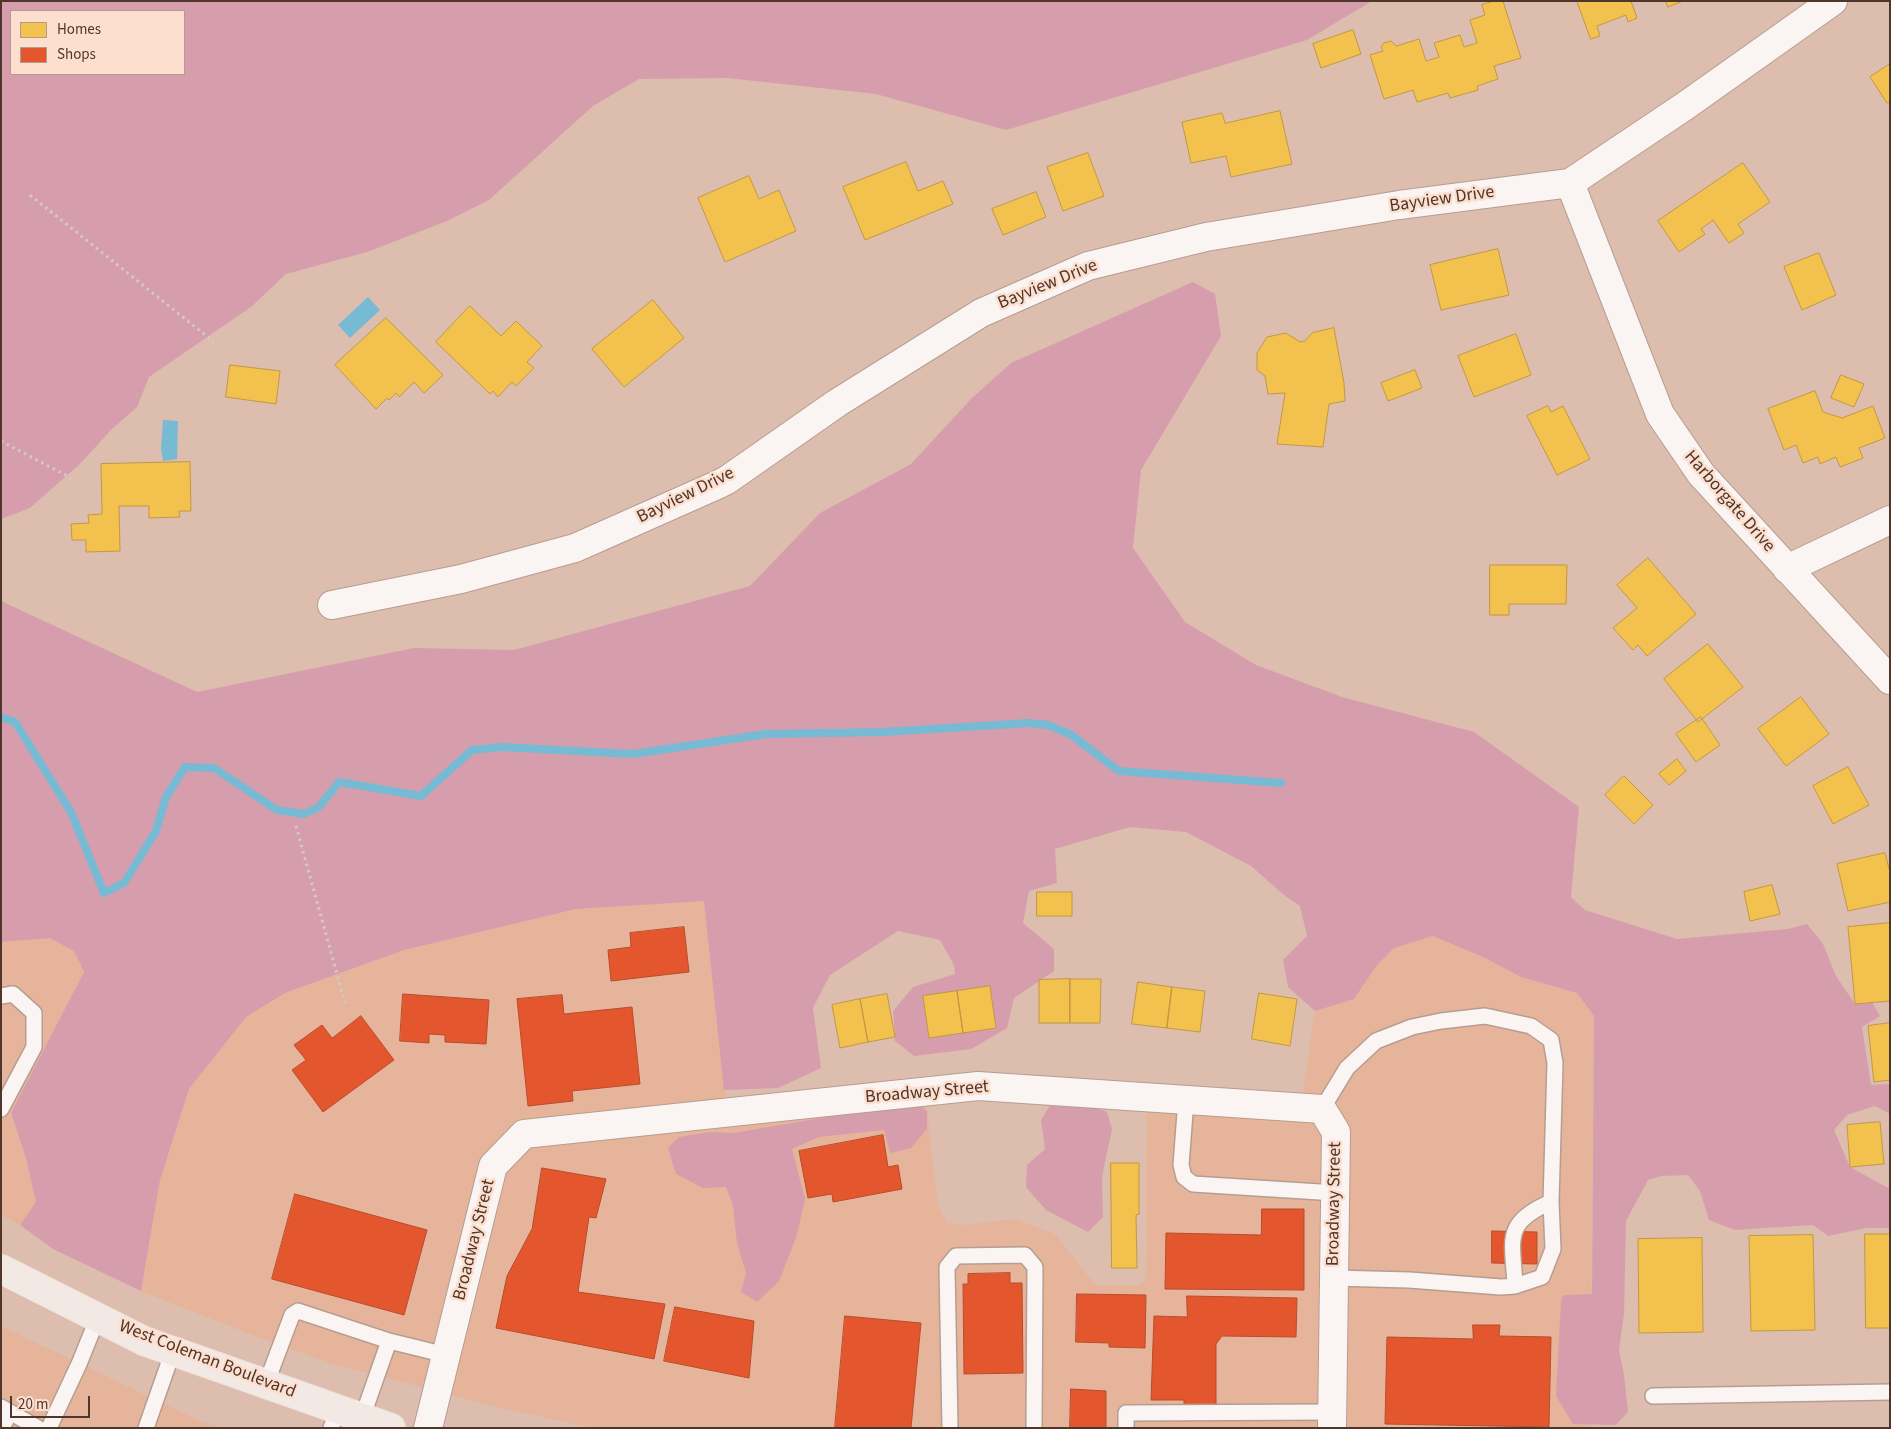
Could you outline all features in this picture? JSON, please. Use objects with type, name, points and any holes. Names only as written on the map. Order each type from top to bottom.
[{"type":"main road","name":"West Coleman Boulevard","points":[[1,1269],[144,1341],[266,1384],[344,1418],[391,1428]]},
{"type":"street","name":"Bayview Drive","points":[[332,605],[461,579],[575,548],[716,485],[727,480],[845,398],[981,313],[1088,266],[1206,237],[1399,205],[1570,183],[1685,106],[1833,1]]},
{"type":"street","name":"Harborgate Drive","points":[[1570,183],[1660,414],[1701,474],[1890,680]]},
{"type":"street","points":[[1787,569],[1890,520]]},
{"type":"street","name":"Broadway Street","points":[[428,1428],[493,1166],[524,1134],[978,1086],[1322,1109],[1336,1132],[1332,1420]]},
{"type":"lane","points":[[1,996],[13,994],[34,1013],[34,1047],[1,1109]]},
{"type":"lane","points":[[1322,1109],[1347,1068],[1376,1041],[1412,1027],[1485,1016],[1531,1026],[1551,1040],[1554,1063],[1551,1202],[1553,1249],[1542,1277],[1515,1286],[1334,1278]]},
{"type":"lane","points":[[1186,1100],[1181,1165],[1184,1177],[1193,1184],[1336,1193]]},
{"type":"lane","points":[[1515,1286],[1513,1238],[1515,1229],[1519,1221],[1534,1209],[1551,1202]]},
{"type":"lane","points":[[950,1428],[946,1267],[956,1256],[1025,1255],[1035,1266],[1034,1428]]},
{"type":"lane","points":[[266,1384],[292,1315],[298,1311],[389,1341],[446,1355]]},
{"type":"lane","points":[[2,1428],[26,1422],[79,1364],[98,1317]]},
{"type":"lane","points":[[344,1418],[389,1341]]},
{"type":"lane","points":[[146,1428],[173,1351]]},
{"type":"lane","points":[[1653,1396],[1890,1392]]},
{"type":"lane","points":[[1126,1428],[1126,1414],[1332,1420]]},
{"type":"path","points":[[30,195],[214,342]]},
{"type":"path","points":[[1,441],[75,480]]},
{"type":"path","points":[[296,826],[345,1003]]},
{"type":"shaded area","points":[[1,1],[1372,1],[1307,40],[1006,130],[876,94],[727,78],[639,79],[593,106],[489,200],[447,221],[367,252],[286,274],[251,307],[149,377],[137,407],[111,430],[80,464],[30,508],[1,519]]},
{"type":"shaded area","points":[[1193,282],[1215,294],[1221,336],[1141,470],[1133,548],[1185,622],[1256,665],[1342,697],[1474,732],[1579,807],[1571,897],[1585,910],[1677,939],[1788,929],[1807,924],[1823,944],[1836,976],[1855,1004],[1872,1002],[1880,1016],[1862,1027],[1871,1085],[1890,1084],[1890,1114],[1875,1106],[1847,1115],[1834,1130],[1850,1167],[1890,1189],[1890,1228],[1867,1228],[1828,1236],[1813,1225],[1735,1230],[1709,1220],[1700,1191],[1688,1175],[1661,1176],[1648,1180],[1626,1221],[1624,1314],[1619,1350],[1628,1412],[1616,1425],[1573,1424],[1556,1396],[1561,1301],[1565,1295],[1592,1294],[1594,1016],[1577,993],[1521,977],[1485,958],[1433,936],[1394,948],[1377,965],[1354,999],[1315,1011],[1288,987],[1283,960],[1307,936],[1300,906],[1284,895],[1251,866],[1186,832],[1130,827],[1055,849],[1057,883],[1029,891],[1023,923],[1054,949],[1054,971],[1014,998],[1007,1028],[971,1049],[914,1056],[894,1040],[893,1011],[913,987],[955,974],[954,965],[940,940],[898,931],[830,975],[813,1008],[821,1068],[778,1088],[724,1090],[704,901],[576,909],[404,950],[285,993],[246,1017],[189,1089],[160,1180],[141,1291],[53,1249],[20,1225],[36,1202],[26,1158],[11,1113],[84,972],[74,951],[50,938],[1,942],[1,601],[197,692],[414,648],[514,650],[750,586],[820,513],[911,464],[971,399],[1011,363]]},
{"type":"shaded area","points":[[704,900],[726,1099],[924,1083],[938,1207],[948,1223],[965,1225],[1015,1219],[1055,1234],[1095,1285],[1140,1285],[1146,1278],[1147,1086],[1302,1099],[1315,1011],[1354,999],[1377,965],[1394,948],[1433,936],[1485,958],[1521,977],[1577,993],[1594,1016],[1590,1428],[594,1428],[500,1408],[330,1363],[141,1291],[160,1180],[189,1089],[246,1017],[285,993],[404,950],[576,909]]},
{"type":"shaded area","points":[[50,938],[74,951],[84,972],[11,1113],[26,1158],[36,1202],[20,1225],[1,1215],[1,942]]},
{"type":"shaded area","points":[[1054,1099],[1085,1104],[1107,1112],[1112,1129],[1102,1177],[1103,1217],[1088,1232],[1046,1210],[1026,1187],[1027,1165],[1045,1149],[1041,1120]]},
{"type":"shaded area","points":[[915,1102],[927,1111],[927,1129],[911,1148],[890,1153],[884,1130],[819,1137],[792,1149],[805,1199],[797,1235],[779,1281],[757,1302],[741,1292],[746,1273],[737,1243],[733,1205],[726,1187],[703,1188],[676,1174],[668,1148],[679,1137],[710,1132],[733,1133]]},
{"type":"shaded area","points":[[1,1326],[202,1422],[221,1428],[1,1428]]},
{"type":"water","points":[[368,297],[380,310],[350,338],[338,325]]},
{"type":"water","points":[[163,420],[178,421],[177,459],[163,461],[161,449]]},
{"type":"building: Homes","points":[[1494,1],[1503,1],[1521,58],[1494,66],[1498,79],[1477,86],[1478,90],[1450,98],[1448,93],[1417,102],[1413,90],[1384,99],[1370,55],[1383,51],[1381,47],[1384,43],[1391,41],[1396,46],[1419,39],[1426,61],[1439,57],[1434,43],[1460,35],[1464,47],[1477,43],[1470,20],[1485,15],[1482,5]]},
{"type":"building: Homes","points":[[1577,1],[1631,1],[1637,18],[1628,22],[1626,15],[1597,26],[1600,36],[1591,39]]},
{"type":"building: Homes","points":[[1666,1],[1683,1],[1668,7]]},
{"type":"building: Homes","points":[[1353,30],[1361,54],[1321,68],[1313,44]]},
{"type":"building: Homes","points":[[1890,64],[1890,102],[1887,103],[1870,77]]},
{"type":"building: Homes","points":[[1280,111],[1292,164],[1231,177],[1226,156],[1191,163],[1182,122],[1222,113],[1225,123]]},
{"type":"building: Homes","points":[[1088,153],[1104,196],[1063,211],[1047,167]]},
{"type":"building: Homes","points":[[906,162],[918,191],[943,181],[953,204],[865,240],[843,187]]},
{"type":"building: Homes","points":[[1743,163],[1770,202],[1738,224],[1744,233],[1729,243],[1713,220],[1701,229],[1705,234],[1679,252],[1658,221]]},
{"type":"building: Homes","points":[[749,176],[759,199],[779,190],[796,231],[725,262],[698,198]]},
{"type":"building: Homes","points":[[1036,192],[1046,217],[1003,235],[992,209]]},
{"type":"building: Homes","points":[[1498,249],[1509,295],[1441,310],[1430,265]]},
{"type":"building: Homes","points":[[1819,253],[1836,295],[1802,310],[1784,267]]},
{"type":"building: Homes","points":[[653,300],[684,338],[624,387],[592,349]]},
{"type":"building: Homes","points":[[470,306],[501,336],[516,321],[542,346],[527,362],[534,368],[516,386],[512,382],[498,397],[493,391],[490,394],[436,342]]},
{"type":"building: Homes","points":[[386,318],[443,375],[424,393],[414,382],[399,397],[396,393],[389,400],[387,398],[376,409],[335,365]]},
{"type":"building: Homes","points":[[1334,328],[1344,383],[1345,401],[1329,404],[1323,447],[1277,444],[1285,393],[1268,394],[1265,376],[1257,370],[1257,353],[1267,337],[1286,333],[1300,342],[1305,341],[1312,333]]},
{"type":"building: Homes","points":[[1516,334],[1531,375],[1474,397],[1458,356]]},
{"type":"building: Homes","points":[[230,365],[280,371],[276,404],[226,397]]},
{"type":"building: Homes","points":[[1415,370],[1422,388],[1388,401],[1381,383]]},
{"type":"building: Homes","points":[[1841,375],[1864,384],[1854,407],[1831,398]]},
{"type":"building: Homes","points":[[1815,391],[1823,412],[1842,418],[1873,406],[1885,438],[1859,448],[1863,458],[1840,467],[1836,457],[1820,464],[1818,457],[1803,463],[1796,445],[1784,450],[1768,409]]},
{"type":"building: Homes","points":[[1548,406],[1551,412],[1563,406],[1590,459],[1557,475],[1527,416]]},
{"type":"building: Homes","points":[[190,462],[191,511],[179,511],[180,517],[149,518],[149,506],[119,506],[120,551],[86,552],[86,540],[72,540],[71,524],[89,523],[88,515],[102,514],[101,464]]},
{"type":"building: Homes","points":[[1648,558],[1696,614],[1647,656],[1638,645],[1633,650],[1613,628],[1637,608],[1617,585]]},
{"type":"building: Homes","points":[[1490,565],[1567,565],[1566,604],[1509,604],[1509,615],[1490,615]]},
{"type":"building: Homes","points":[[1708,644],[1743,687],[1698,722],[1664,679]]},
{"type":"building: Homes","points":[[1801,697],[1829,734],[1786,766],[1758,729]]},
{"type":"building: Homes","points":[[1701,717],[1720,745],[1696,762],[1676,734]]},
{"type":"building: Homes","points":[[1677,759],[1686,771],[1669,785],[1659,774]]},
{"type":"building: Homes","points":[[1848,767],[1869,805],[1833,824],[1813,786]]},
{"type":"building: Homes","points":[[1624,776],[1653,805],[1634,824],[1605,795]]},
{"type":"building: Homes","points":[[1885,853],[1890,872],[1890,902],[1848,911],[1837,864]]},
{"type":"building: Homes","points":[[1772,885],[1780,914],[1750,921],[1744,892]]},
{"type":"building: Homes","points":[[1037,892],[1072,892],[1072,916],[1037,916]]},
{"type":"building: Homes","points":[[1890,923],[1890,1001],[1855,1004],[1848,927]]},
{"type":"building: Homes","points":[[1070,979],[1101,979],[1100,1023],[1070,1023]]},
{"type":"building: Homes","points":[[1070,979],[1070,1023],[1039,1023],[1039,980]]},
{"type":"building: Homes","points":[[1138,982],[1172,987],[1167,1028],[1132,1024]]},
{"type":"building: Homes","points":[[990,986],[996,1028],[963,1033],[957,991]]},
{"type":"building: Homes","points":[[1172,987],[1205,991],[1200,1032],[1167,1028]]},
{"type":"building: Homes","points":[[957,991],[963,1033],[929,1038],[923,996]]},
{"type":"building: Homes","points":[[1259,993],[1297,999],[1290,1046],[1252,1039]]},
{"type":"building: Homes","points":[[887,994],[895,1037],[868,1042],[860,999]]},
{"type":"building: Homes","points":[[860,999],[868,1042],[840,1048],[832,1005]]},
{"type":"building: Homes","points":[[1890,1023],[1890,1080],[1874,1082],[1868,1026]]},
{"type":"building: Homes","points":[[1880,1122],[1884,1164],[1850,1167],[1847,1125]]},
{"type":"building: Homes","points":[[1111,1163],[1139,1163],[1139,1214],[1136,1215],[1137,1268],[1112,1268]]},
{"type":"building: Homes","points":[[1865,1234],[1890,1234],[1890,1328],[1866,1328]]},
{"type":"building: Homes","points":[[1813,1235],[1815,1330],[1751,1331],[1749,1236]]},
{"type":"building: Homes","points":[[1702,1238],[1703,1332],[1639,1333],[1638,1239]]},
{"type":"building: Shops","points":[[684,927],[689,972],[611,981],[608,950],[631,947],[630,933]]},
{"type":"building: Shops","points":[[403,994],[489,1000],[486,1044],[445,1042],[445,1035],[429,1034],[429,1043],[400,1041]]},
{"type":"building: Shops","points":[[562,995],[564,1014],[632,1007],[640,1084],[572,1091],[573,1101],[528,1106],[517,999]]},
{"type":"building: Shops","points":[[361,1016],[394,1060],[323,1112],[292,1070],[306,1060],[294,1045],[322,1025],[332,1038]]},
{"type":"building: Shops","points":[[883,1135],[888,1167],[898,1165],[902,1189],[833,1202],[832,1194],[808,1198],[799,1151]]},
{"type":"building: Shops","points":[[542,1168],[606,1179],[596,1218],[589,1217],[578,1292],[665,1304],[654,1359],[496,1328],[507,1276],[532,1229]]},
{"type":"building: Shops","points":[[295,1194],[427,1230],[404,1315],[272,1279]]},
{"type":"building: Shops","points":[[1262,1209],[1304,1209],[1304,1290],[1165,1289],[1166,1233],[1261,1235]]},
{"type":"building: Shops","points":[[1492,1231],[1537,1232],[1537,1264],[1492,1263]]},
{"type":"building: Shops","points":[[1010,1273],[1010,1283],[1022,1283],[1023,1373],[964,1374],[963,1284],[968,1284],[968,1274]]},
{"type":"building: Shops","points":[[1077,1294],[1146,1295],[1145,1348],[1109,1347],[1109,1343],[1076,1342]]},
{"type":"building: Shops","points":[[1187,1296],[1297,1298],[1296,1337],[1222,1336],[1216,1344],[1216,1405],[1210,1405],[1210,1420],[1184,1418],[1184,1400],[1151,1400],[1154,1316],[1187,1317]]},
{"type":"building: Shops","points":[[675,1307],[754,1321],[749,1378],[664,1361]]},
{"type":"building: Shops","points":[[845,1316],[921,1323],[911,1428],[835,1428]]},
{"type":"building: Shops","points":[[1473,1325],[1500,1325],[1499,1336],[1551,1337],[1549,1427],[1385,1424],[1387,1337],[1473,1339]]},
{"type":"building: Shops","points":[[1071,1389],[1106,1391],[1106,1428],[1070,1428]]},
{"type":"waterway","points":[[1,717],[15,722],[71,812],[104,893],[124,883],[156,831],[166,797],[185,767],[214,768],[277,810],[304,814],[319,807],[339,782],[421,796],[472,750],[501,747],[633,754],[766,734],[883,732],[1029,723],[1048,725],[1070,734],[1119,771],[1281,783]]}]
